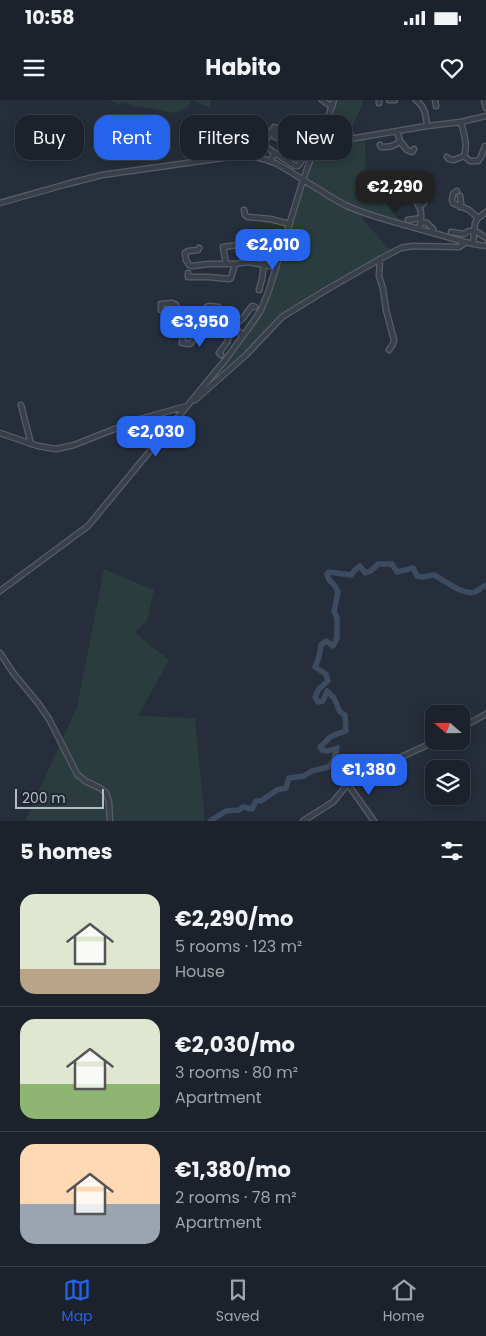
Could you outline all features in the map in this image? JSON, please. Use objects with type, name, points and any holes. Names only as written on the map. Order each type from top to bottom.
[{"type":"street","points":[[322,100],[332,107]]},
{"type":"street","points":[[329,115],[334,100]]},
{"type":"street","points":[[389,100],[395,100]]},
{"type":"street","points":[[416,100],[424,108],[428,126]]},
{"type":"street","points":[[484,100],[486,108]]},
{"type":"street","points":[[352,139],[461,122],[486,116]]},
{"type":"street","points":[[461,122],[466,140],[464,156]]},
{"type":"street","points":[[274,126],[278,129],[273,136],[290,145],[304,146],[309,149],[298,166],[275,153],[263,145],[274,126]]},
{"type":"street","points":[[397,131],[400,141],[407,150],[412,152],[414,149]]},
{"type":"street","points":[[380,144],[380,147],[391,147],[400,141]]},
{"type":"street","points":[[464,156],[470,161],[478,161],[485,149]]},
{"type":"street","points":[[478,151],[485,149]]},
{"type":"street","points":[[270,161],[275,153]]},
{"type":"street","points":[[0,203],[113,173],[237,156],[270,161],[347,205],[383,219],[465,243],[486,246]]},
{"type":"street","points":[[447,157],[454,160],[464,156]]},
{"type":"street","points":[[0,591],[88,526],[226,359],[261,310],[310,160]]},
{"type":"street","points":[[385,178],[394,190],[414,199],[419,207],[421,220],[419,229]]},
{"type":"street","points":[[419,184],[424,203],[419,207]]},
{"type":"street","points":[[454,191],[453,203],[469,210],[478,218]]},
{"type":"street","points":[[459,198],[460,207]]},
{"type":"street","points":[[244,210],[245,215],[248,217],[270,219],[290,224]]},
{"type":"street","points":[[473,244],[475,224],[478,218],[486,212]]},
{"type":"street","points":[[408,220],[417,218],[433,229]]},
{"type":"street","points":[[450,232],[464,234],[474,231],[486,238]]},
{"type":"street","points":[[0,433],[31,444],[50,448],[74,445],[140,419],[188,406],[246,355],[282,317],[380,258],[409,246],[459,247],[465,243]]},
{"type":"street","points":[[226,264],[223,247],[237,245],[242,248],[239,254]]},
{"type":"street","points":[[259,290],[264,264],[271,247]]},
{"type":"street","points":[[198,251],[184,252],[189,265],[247,262],[276,267]]},
{"type":"street","points":[[380,258],[379,276],[388,322],[393,336],[393,344],[389,350]]},
{"type":"street","points":[[188,274],[188,277],[208,276],[230,279],[234,264]]},
{"type":"street","points":[[161,310],[161,304],[172,303],[176,305],[178,323]]},
{"type":"street","points":[[221,355],[218,353],[227,342],[233,328],[252,306],[255,307]]},
{"type":"street","points":[[187,331],[184,331],[182,344],[191,343],[197,336],[205,322],[207,307],[218,307],[217,311]]},
{"type":"street","points":[[172,322],[191,324],[222,322],[243,335]]},
{"type":"street","points":[[21,405],[31,444]]},
{"type":"street","points":[[0,653],[49,719],[77,774],[106,793],[109,802],[110,821]]},
{"type":"street","points":[[470,723],[486,714]]},
{"type":"street","points":[[303,821],[333,802],[354,778],[425,746]]},
{"type":"street","points":[[348,783],[374,821]]},
{"type":"shaded area","points":[[110,100],[192,100],[187,108],[170,113],[148,107],[146,109],[139,106],[135,108],[128,103],[118,105]]},
{"type":"shaded area","points":[[192,100],[211,100],[210,108]]},
{"type":"shaded area","points":[[337,100],[364,100],[352,128],[352,115],[332,115]]},
{"type":"shaded area","points":[[365,139],[365,173],[401,222],[350,204],[320,187],[307,177],[312,160],[352,160],[352,141]]},
{"type":"shaded area","points":[[305,185],[332,201],[363,214],[363,220],[391,251],[282,316],[247,352],[199,396],[261,314],[275,278]]},
{"type":"shaded area","points":[[104,569],[154,590],[147,622],[134,632],[169,660],[138,716],[195,718],[204,821],[25,821],[77,707]]},
{"type":"waterway","points":[[210,821],[226,811],[239,810],[243,807],[252,809],[256,801],[261,801],[277,790],[286,788],[289,778],[304,776],[312,771],[328,767],[333,762],[337,748],[328,751],[322,750],[320,747],[331,737],[346,731],[345,715],[340,712],[334,698],[327,691],[323,701],[318,702],[315,697],[319,689],[328,681],[326,674],[315,667],[321,645],[326,641],[333,646],[337,638],[337,618],[334,611],[338,592],[329,580],[327,574],[329,572],[351,575],[360,566],[365,573],[371,571],[378,564],[392,564],[397,572],[413,568],[417,576],[434,575],[465,592],[475,592],[486,585]]}]
